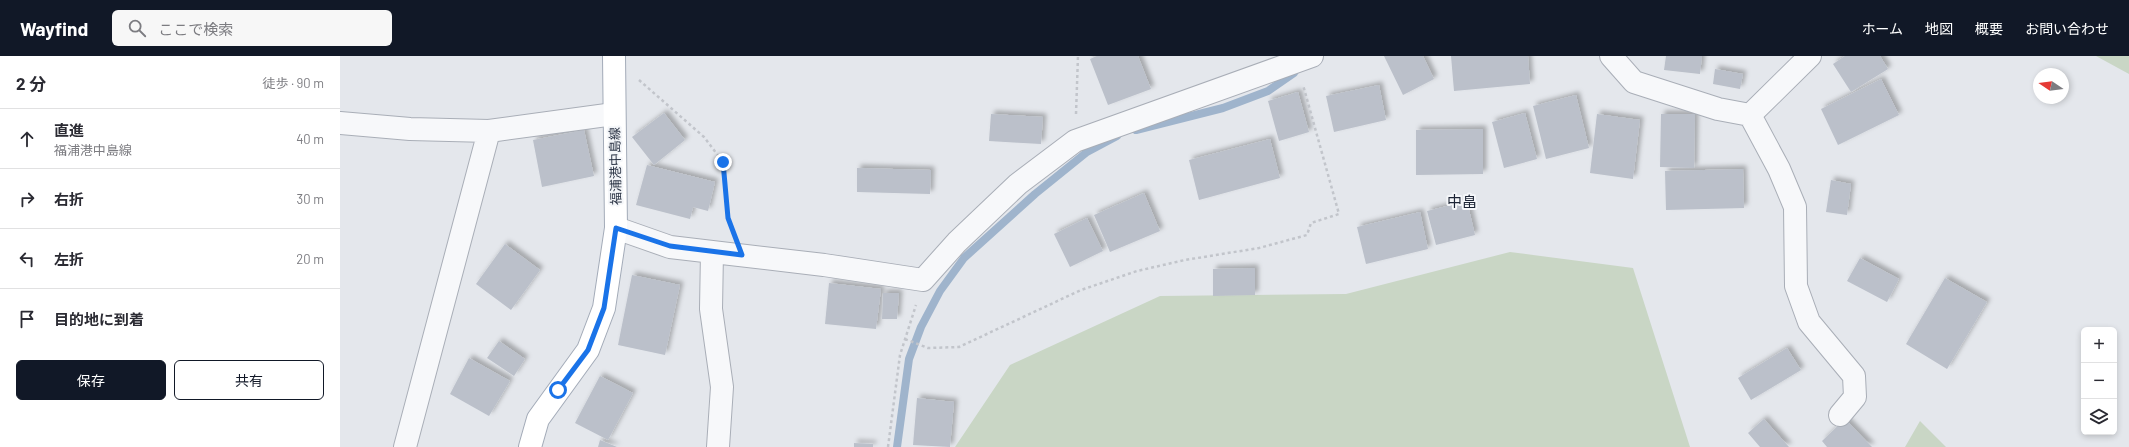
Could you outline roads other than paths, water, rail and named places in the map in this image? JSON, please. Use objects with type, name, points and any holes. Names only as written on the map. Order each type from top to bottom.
[{"type":"main road","name":"福浦港中島線","points":[[530,447],[538,419],[588,350],[604,308],[616,228],[614,57]]},
{"type":"street","points":[[1611,56],[1634,82],[1718,109],[1750,115]]},
{"type":"street","points":[[1750,115],[1810,56]]},
{"type":"street","points":[[616,228],[670,246],[923,280],[957,242],[1018,184],[1075,141],[1304,59]]},
{"type":"street","points":[[340,123],[410,129],[489,131],[614,114]]},
{"type":"street","points":[[1750,115],[1779,169],[1795,207],[1796,286],[1809,322],[1854,376],[1855,397],[1840,415]]},
{"type":"street","points":[[406,447],[489,131]]},
{"type":"street","points":[[712,252],[711,309],[722,388],[718,447]]},
{"type":"waterway","points":[[1136,130],[1223,108],[1268,91],[1294,73],[1296,69]]},
{"type":"waterway","points":[[897,447],[909,359],[921,327],[940,291],[964,258],[1035,194],[1087,152],[1117,136]]},
{"type":"district","name":"中畠","points":[[1462,201]]}]
